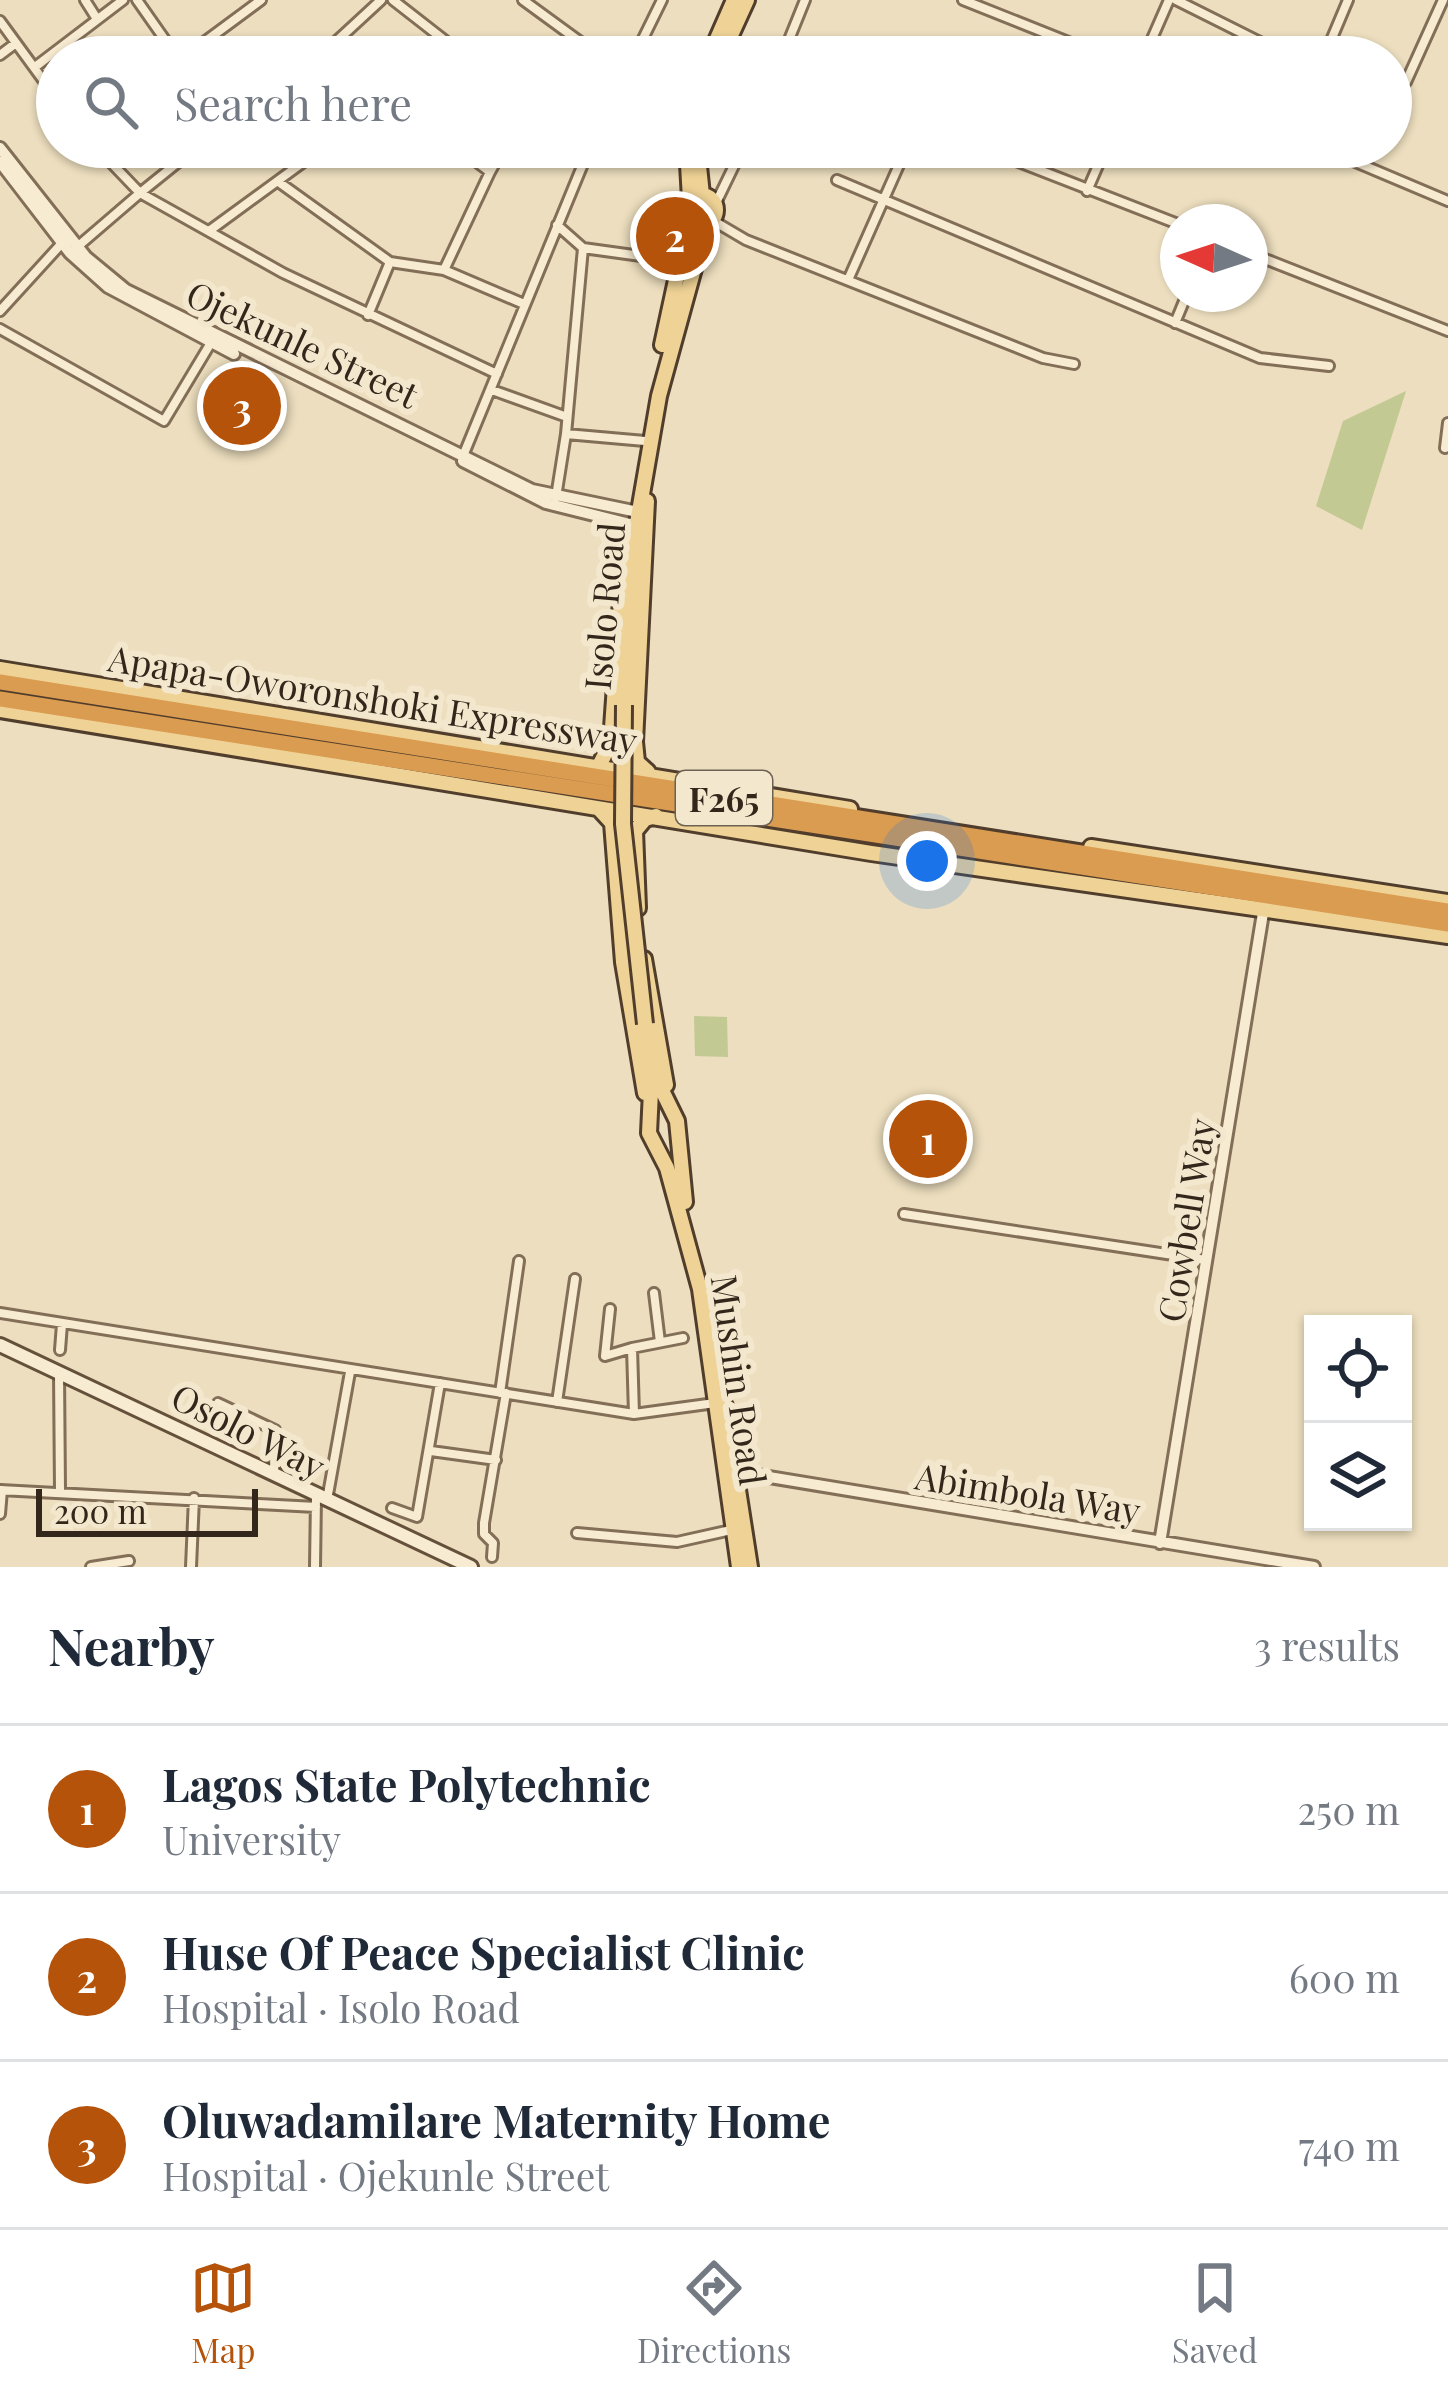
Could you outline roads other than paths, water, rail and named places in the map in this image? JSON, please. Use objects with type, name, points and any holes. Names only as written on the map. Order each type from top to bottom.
[{"type":"highway","name":"Apapa-Oworonshoki Expressway","points":[[0,682],[1448,911]]},
{"type":"highway","name":"Apapa-Oworonshoki Expressway","points":[[0,699],[1448,924]]},
{"type":"main road","points":[[729,36],[738,2]]},
{"type":"main road","points":[[720,36],[738,2]]},
{"type":"main road","name":"Isolo Road","points":[[693,168],[705,209]]},
{"type":"main road","name":"Isolo Road","points":[[652,1070],[623,824],[624,705],[633,546],[668,353],[705,209],[700,168]]},
{"type":"main road","points":[[598,766],[611,742],[631,518],[677,261],[689,220],[705,209]]},
{"type":"main road","points":[[645,484],[650,525],[635,742],[637,762],[648,772]]},
{"type":"main road","points":[[631,518],[633,546]]},
{"type":"main road","name":"Apapa-Oworonshoki Expressway","points":[[0,669],[648,772],[862,812],[1448,902]]},
{"type":"main road","name":"Apapa-Oworonshoki Expressway","points":[[0,710],[871,853],[1448,935]]},
{"type":"main road","points":[[596,807],[612,823],[630,1014],[647,1110],[658,1152],[681,1204]]},
{"type":"main road","points":[[656,816],[637,827],[635,860],[644,962],[680,1144],[681,1204]]},
{"type":"main road","points":[[647,1110],[652,1070]]},
{"type":"main road","points":[[652,1070],[671,1106]]},
{"type":"main road","points":[[647,1110],[671,1106]]},
{"type":"main road","points":[[658,1152],[670,1154],[680,1144]]},
{"type":"main road","name":"Mushin Road","points":[[681,1204],[700,1289],[739,1567]]},
{"type":"main road","name":"Mushin Road","points":[[681,1204],[715,1322],[749,1567]]},
{"type":"main road","name":"Osolo Way","points":[[0,1345],[274,1475],[320,1502],[471,1567]]},
{"type":"street","points":[[85,0],[97,19]]},
{"type":"street","points":[[75,36],[123,0]]},
{"type":"street","points":[[137,0],[164,36]]},
{"type":"street","points":[[210,36],[261,0]]},
{"type":"street","points":[[342,36],[381,0]]},
{"type":"street","points":[[394,0],[439,36]]},
{"type":"street","points":[[523,0],[572,36]]},
{"type":"street","points":[[644,36],[662,0]]},
{"type":"street","points":[[716,0],[738,2]]},
{"type":"street","points":[[790,36],[805,0]]},
{"type":"street","points":[[963,0],[1056,36]]},
{"type":"street","points":[[996,11],[1000,0]]},
{"type":"street","points":[[1154,36],[1172,0],[1246,36]]},
{"type":"street","points":[[1334,36],[1348,0]]},
{"type":"street","points":[[1412,69],[1443,0]]},
{"type":"street","points":[[0,21],[35,67]]},
{"type":"street","points":[[0,55],[16,43]]},
{"type":"street","name":"Ojekunle Street","points":[[0,148],[70,245]]},
{"type":"street","name":"Ojekunle Street","points":[[0,162],[70,245],[125,290],[213,340],[556,499],[631,518]]},
{"type":"street","points":[[116,168],[140,193],[208,231],[368,315],[497,374]]},
{"type":"street","points":[[0,310],[70,245],[171,168]]},
{"type":"street","points":[[208,231],[298,168]]},
{"type":"street","points":[[485,168],[490,172]]},
{"type":"street","points":[[444,271],[492,168]]},
{"type":"street","points":[[463,457],[580,168]]},
{"type":"street","points":[[730,168],[705,209],[746,240],[1043,358],[1074,364]]},
{"type":"street","points":[[848,280],[898,168]]},
{"type":"street","points":[[1031,168],[1160,217]]},
{"type":"street","points":[[1087,191],[1097,168]]},
{"type":"street","points":[[1370,168],[1448,201]]},
{"type":"street","points":[[837,180],[1266,360],[1329,366]]},
{"type":"street","points":[[280,183],[390,262],[444,271],[524,304]]},
{"type":"street","points":[[557,225],[583,248],[677,261]]},
{"type":"street","points":[[556,499],[583,248]]},
{"type":"street","points":[[1268,260],[1448,332]]},
{"type":"street","points":[[368,315],[390,262]]},
{"type":"street","points":[[0,289],[9,300]]},
{"type":"street","points":[[1175,323],[1180,312]]},
{"type":"street","points":[[0,329],[164,421],[213,340]]},
{"type":"street","points":[[492,390],[567,417]]},
{"type":"street","points":[[1445,448],[1448,423]]},
{"type":"street","points":[[566,434],[645,441]]},
{"type":"street","name":"Ojekunle Street","points":[[463,457],[546,503],[631,518]]},
{"type":"street","name":"Cowbell Way","points":[[1160,1543],[1264,907]]},
{"type":"street","points":[[904,1214],[1206,1260]]},
{"type":"street","points":[[491,1556],[493,1543],[484,1534],[484,1523],[519,1261]]},
{"type":"street","points":[[557,1402],[575,1279]]},
{"type":"street","points":[[654,1293],[660,1342]]},
{"type":"street","points":[[610,1309],[605,1356],[683,1338]]},
{"type":"street","points":[[0,1313],[634,1414],[717,1402]]},
{"type":"street","points":[[60,1350],[62,1324]]},
{"type":"street","points":[[632,1348],[634,1414]]},
{"type":"street","points":[[59,1370],[60,1491]]},
{"type":"street","points":[[315,1567],[320,1502],[350,1372]]},
{"type":"street","points":[[392,1508],[417,1517],[440,1383]]},
{"type":"street","points":[[218,1403],[275,1430],[274,1475]]},
{"type":"street","points":[[431,1451],[496,1460]]},
{"type":"street","name":"Abimbola Way","points":[[733,1471],[1314,1567]]},
{"type":"street","points":[[0,1514],[1,1490],[320,1502]]},
{"type":"street","points":[[191,1567],[194,1498]]},
{"type":"street","points":[[577,1533],[677,1542],[731,1530]]},
{"type":"street","points":[[91,1567],[129,1562]]},
{"type":"place","name":"Huse Of Peace Specialist Clinic","points":[[675,236]]},
{"type":"place","name":"Oluwadamilare Maternity Home","points":[[242,406]]},
{"type":"place","name":"Lagos State Polytechnic","points":[[928,1139]]}]
